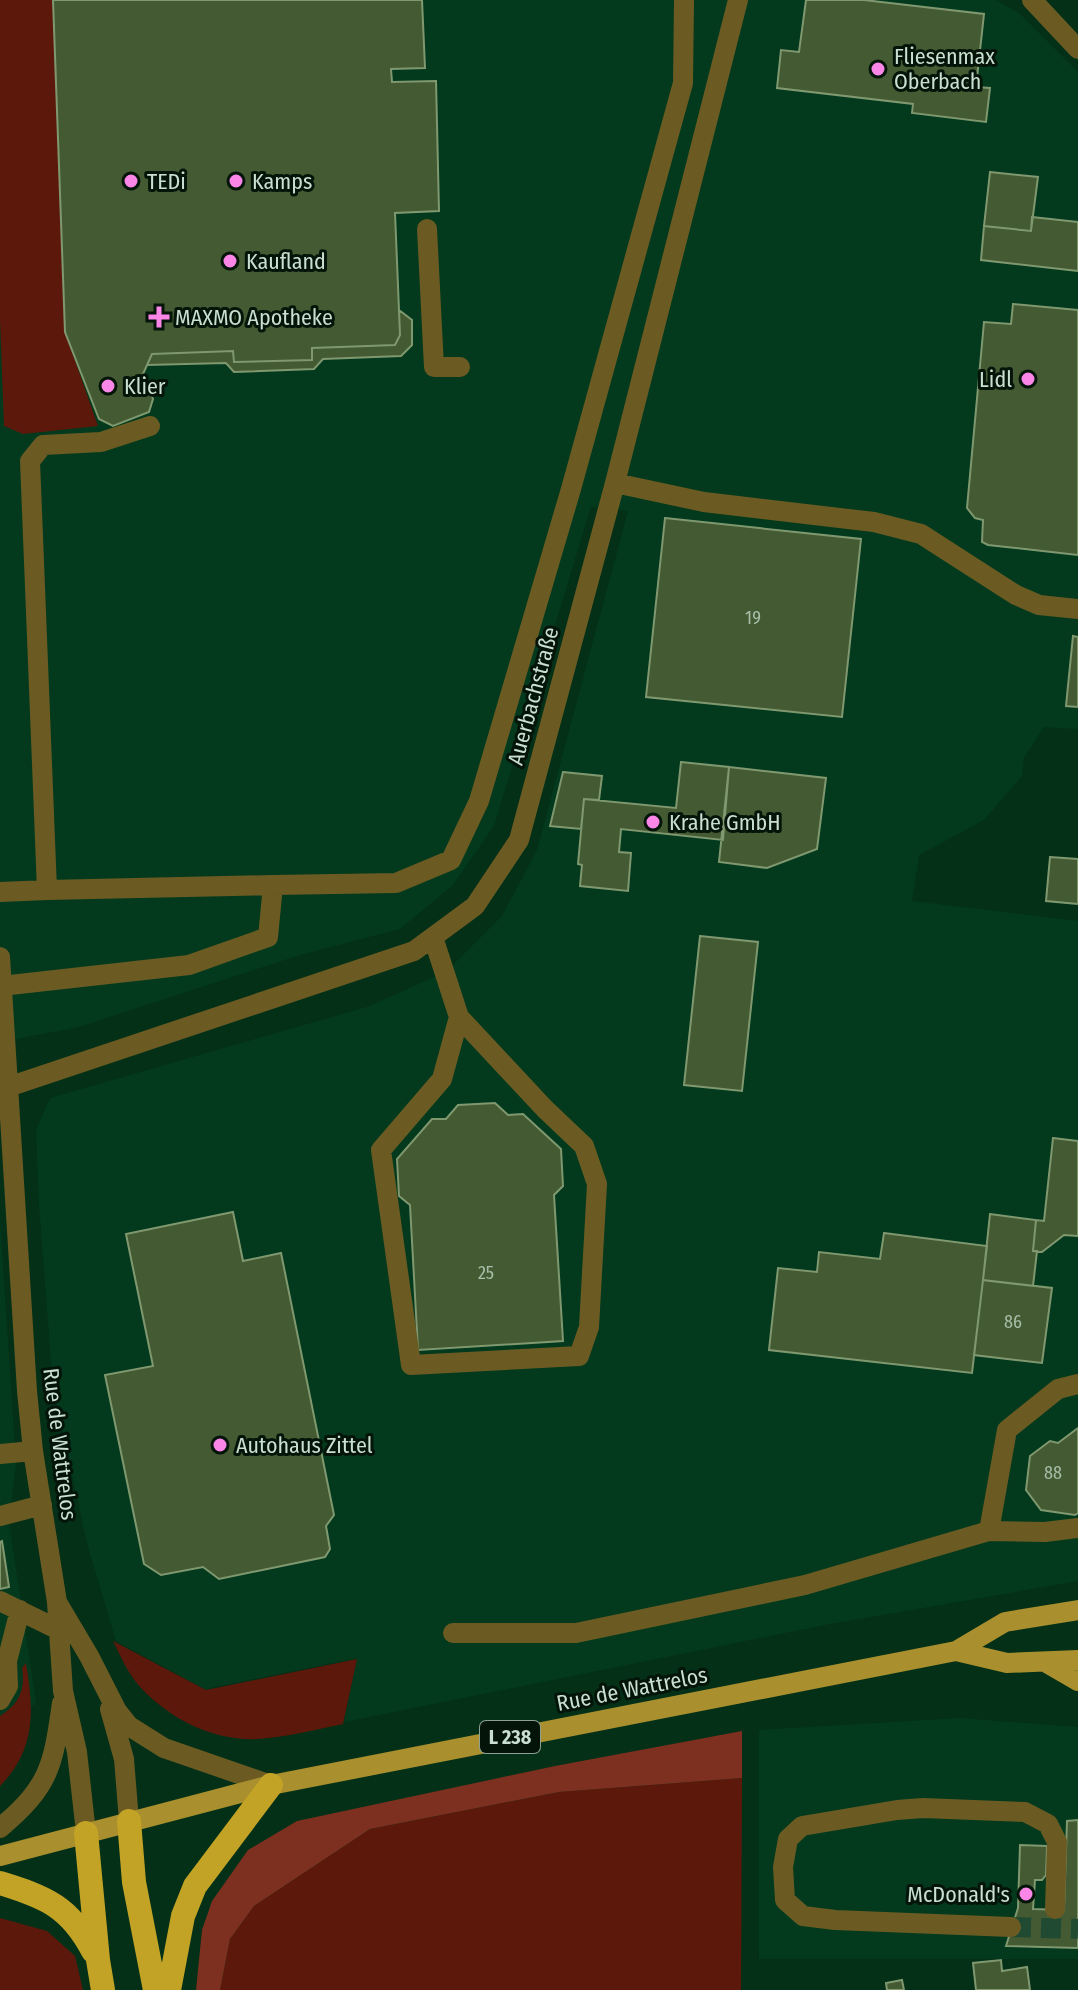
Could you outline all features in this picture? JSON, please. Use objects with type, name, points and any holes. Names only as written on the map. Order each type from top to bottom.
[{"type":"highway","points":[[169,1990],[183,1916],[195,1886],[271,1785]]},
{"type":"highway","points":[[129,1821],[134,1882],[155,1990]]},
{"type":"highway","points":[[86,1833],[103,1990]]},
{"type":"highway","points":[[0,1883],[30,1892],[69,1915],[82,1929],[98,1960]]},
{"type":"main road","name":"Rue de Wattrelos","points":[[0,1856],[271,1785],[956,1651],[1005,1622],[1078,1610]]},
{"type":"main road","name":"Rue de Wattrelos","points":[[956,1651],[1007,1663],[1078,1660]]},
{"type":"main road","points":[[1047,1663],[1078,1681]]},
{"type":"street","points":[[0,892],[396,883],[451,860],[479,801],[576,474],[683,83],[684,0]]},
{"type":"street","name":"Auerbachstraße","points":[[8,1087],[414,951],[475,906],[519,840],[615,483],[738,0]]},
{"type":"street","points":[[1032,0],[1075,42]]},
{"type":"street","points":[[427,229],[434,367],[460,367]]},
{"type":"street","points":[[47,890],[30,461],[43,445],[101,442],[150,426]]},
{"type":"street","points":[[615,483],[704,502],[874,522],[921,534],[1016,595],[1039,605],[1078,609]]},
{"type":"street","points":[[1,986],[189,965],[268,937],[273,885]]},
{"type":"street","points":[[433,937],[459,1017],[584,1146],[597,1184],[589,1327],[579,1356],[411,1365],[381,1150],[442,1079],[459,1017]]},
{"type":"street","name":"Rue de Wattrelos","points":[[0,957],[8,1087],[8,1221],[33,1451],[57,1602],[63,1691],[77,1752],[86,1833]]},
{"type":"street","points":[[989,1531],[1007,1430],[1058,1389],[1078,1384]]},
{"type":"street","points":[[0,1454],[33,1451]]},
{"type":"street","points":[[0,1516],[42,1505]]},
{"type":"street","points":[[453,1633],[576,1633],[805,1585],[989,1531],[1045,1532],[1078,1528]]},
{"type":"street","points":[[0,1601],[57,1629]]},
{"type":"street","name":"Rue de Wattrelos","points":[[57,1602],[117,1711],[129,1726],[191,1759],[271,1785]]},
{"type":"street","points":[[0,1700],[8,1686],[7,1661],[20,1610]]},
{"type":"street","name":"Rue de Wattrelos","points":[[103,1686],[124,1759],[129,1821]]},
{"type":"street","name":"Rue de Wattrelos","points":[[0,1828],[27,1806],[45,1779],[53,1760],[63,1691]]},
{"type":"street","points":[[1011,1927],[803,1916],[785,1900],[783,1867],[788,1839],[802,1826],[897,1810],[923,1808],[1025,1812],[1048,1824],[1057,1842],[1055,1909]]},
{"type":"shaded area","points":[[0,0],[996,0],[1019,13],[1078,72],[1078,729],[1044,727],[1024,758],[1022,776],[984,820],[919,855],[912,901],[1078,921],[1078,1581],[825,1625],[344,1722],[357,1658],[205,1689],[116,1641],[87,1543],[53,1387],[36,1130],[50,1098],[370,1006],[447,971],[502,916],[537,850],[628,511],[591,507],[494,826],[452,886],[400,929],[300,955],[79,1027],[0,1042]]},
{"type":"shaded area","points":[[0,0],[53,0],[65,332],[98,426],[23,434],[4,426],[0,320]]},
{"type":"shaded area","points":[[0,1221],[16,1463],[9,1522],[36,1703],[0,1733]]},
{"type":"shaded area","points":[[113,1641],[206,1690],[357,1659],[343,1724],[279,1737],[241,1739],[209,1732],[166,1710],[137,1684]]},
{"type":"shaded area","points":[[26,1663],[30,1729],[20,1758],[0,1786],[0,1716],[12,1707],[19,1696],[23,1683],[22,1668]]},
{"type":"shaded area","points":[[960,1718],[1078,1727],[1078,1959],[759,1959],[759,1730]]},
{"type":"shaded area","points":[[742,1731],[742,1778],[559,1792],[370,1829],[254,1906],[230,1939],[220,1990],[196,1990],[202,1930],[212,1901],[248,1850],[297,1821],[555,1766]]},
{"type":"shaded area","points":[[742,1778],[741,1990],[220,1990],[230,1939],[254,1906],[370,1829],[559,1792]]},
{"type":"shaded area","points":[[0,1918],[47,1931],[75,1956],[83,1990],[0,1990]]},
{"type":"building","name":"Kaufland","points":[[53,0],[422,0],[425,68],[391,69],[392,82],[436,81],[439,211],[395,213],[400,335],[395,345],[312,348],[312,360],[234,362],[233,351],[152,354],[143,374],[153,399],[149,412],[113,426],[99,419],[65,332]]},
{"type":"building","name":"Fliesenmax Oberbach","points":[[806,0],[864,0],[984,14],[976,87],[990,88],[986,122],[912,113],[913,104],[777,88],[781,50],[799,52]]},
{"type":"building","points":[[990,172],[1038,177],[1031,231],[984,226]]},
{"type":"building","points":[[1032,217],[1078,222],[1078,271],[981,260],[984,226],[1031,231]]},
{"type":"building","name":"Lidl","points":[[1013,304],[1078,310],[1078,555],[988,545],[982,542],[983,520],[975,518],[967,508],[984,322],[1011,324]]},
{"type":"building","points":[[399,310],[412,320],[412,345],[401,356],[323,359],[314,369],[234,372],[226,363],[147,365],[152,354],[233,351],[234,362],[312,360],[312,348],[395,345],[400,335]]},
{"type":"building","points":[[665,518],[861,539],[842,717],[646,697]]},
{"type":"building","points":[[1073,636],[1078,637],[1078,707],[1066,706]]},
{"type":"building","name":"Krahe GmbH","points":[[681,762],[729,767],[723,840],[621,829],[619,852],[631,853],[628,891],[580,886],[582,865],[578,864],[584,799],[676,808]]},
{"type":"building","points":[[729,767],[826,778],[817,849],[767,868],[719,862]]},
{"type":"building","points":[[563,772],[602,776],[599,800],[584,799],[581,829],[550,826]]},
{"type":"building","points":[[1050,857],[1078,859],[1078,904],[1046,901]]},
{"type":"building","points":[[700,936],[758,942],[742,1091],[684,1085]]},
{"type":"building","points":[[495,1103],[508,1115],[523,1114],[561,1149],[563,1186],[554,1195],[563,1341],[418,1350],[410,1205],[399,1196],[397,1159],[432,1119],[446,1119],[458,1105]]},
{"type":"building","points":[[1053,1138],[1078,1141],[1078,1236],[1064,1235],[1042,1252],[1033,1251],[1036,1220],[1044,1221]]},
{"type":"building","name":"Autohaus Zittel","points":[[233,1212],[243,1261],[281,1253],[334,1515],[326,1526],[330,1549],[325,1557],[219,1579],[203,1567],[161,1575],[144,1564],[105,1375],[153,1366],[126,1234]]},
{"type":"building","points":[[990,1214],[1036,1220],[1033,1251],[1037,1251],[1033,1286],[983,1280]]},
{"type":"building","points":[[884,1233],[987,1246],[972,1373],[769,1350],[778,1268],[817,1272],[819,1252],[880,1259]]},
{"type":"building","points":[[983,1280],[1052,1288],[1042,1363],[974,1355]]},
{"type":"building","points":[[1078,1428],[1078,1513],[1041,1510],[1026,1490],[1030,1456],[1050,1441],[1058,1443]]},
{"type":"building","points":[[0,1542],[9,1587],[0,1589]]},
{"type":"building","name":"McDonald's","points":[[1078,1820],[1078,1948],[1006,1946],[1018,1908],[1020,1845],[1047,1846],[1046,1875],[1042,1880],[1035,1880],[1033,1909],[1064,1910],[1067,1821]]},
{"type":"building","points":[[1001,1960],[1002,1971],[1027,1967],[1030,1990],[976,1990],[973,1963]]},
{"type":"building","points":[[902,1980],[904,1990],[887,1990],[886,1983]]},
{"type":"tunnel","points":[[1011,1927],[1078,1929]]},
{"type":"place","name":"Fliesenmax Oberbach","points":[[878,69]]},
{"type":"place","name":"TEDi","points":[[131,181]]},
{"type":"place","name":"Kamps","points":[[236,181]]},
{"type":"place","name":"Kaufland","points":[[230,261]]},
{"type":"place","name":"MAXMO Apotheke","points":[[159,317]]},
{"type":"place","name":"Lidl","points":[[1028,379]]},
{"type":"place","name":"Klier","points":[[108,386]]},
{"type":"place","name":"Krahe GmbH","points":[[653,822]]},
{"type":"place","name":"Autohaus Zittel","points":[[220,1445]]},
{"type":"place","name":"McDonald's","points":[[1026,1894]]}]
